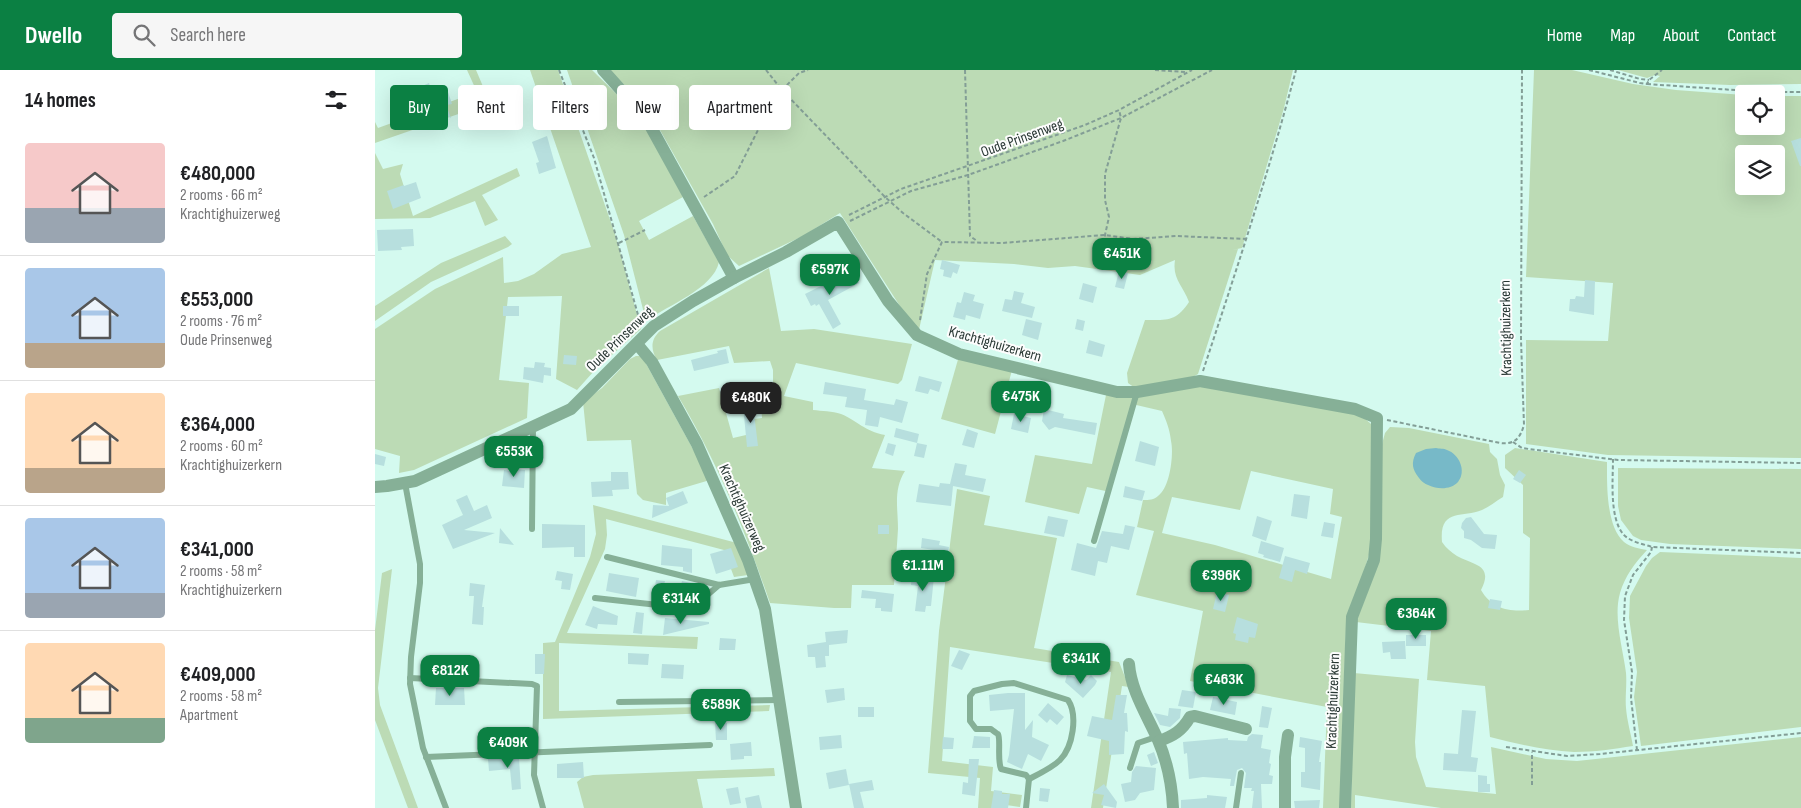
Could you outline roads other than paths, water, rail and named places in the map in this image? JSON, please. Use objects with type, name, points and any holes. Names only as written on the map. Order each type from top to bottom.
[{"type":"street","points":[[603,70],[646,118],[734,278]]},
{"type":"street","name":"Oude Prinsenweg","points":[[375,487],[415,481],[571,409],[646,333],[672,313],[838,222]]},
{"type":"street","name":"Krachtighuizerkern","points":[[838,222],[888,301],[917,335],[959,354],[1106,390],[1137,392],[1200,381],[1355,409],[1377,418],[1376,539],[1374,560],[1352,617],[1345,808]]},
{"type":"street","name":"Krachtighuizerweg","points":[[637,344],[651,362],[697,444],[755,579],[765,609],[796,808]]},
{"type":"street","points":[[1129,664],[1131,679],[1157,739],[1169,776],[1173,808]]},
{"type":"street","points":[[1157,739],[1175,736],[1184,728],[1190,718],[1195,716],[1246,729]]},
{"type":"street","points":[[1285,808],[1285,757],[1289,735]]},
{"type":"lane","points":[[1094,541],[1137,392]]},
{"type":"lane","points":[[533,426],[533,530]]},
{"type":"lane","points":[[405,483],[420,564],[420,583],[410,678],[413,702],[426,757],[446,808]]},
{"type":"lane","points":[[607,557],[719,585],[755,579]]},
{"type":"lane","points":[[595,598],[685,608],[698,603],[719,585]]},
{"type":"lane","points":[[410,678],[535,685],[538,688],[534,775],[543,808]]},
{"type":"lane","points":[[1014,683],[1068,700],[1073,708],[1070,744],[1061,760],[1029,779],[1025,775],[1001,769],[998,734],[991,729],[976,729],[970,721],[970,696],[974,691],[1014,683]]},
{"type":"lane","points":[[619,702],[780,700]]},
{"type":"lane","points":[[1130,768],[1138,743],[1157,739]]},
{"type":"lane","points":[[426,757],[710,745]]},
{"type":"lane","points":[[1236,808],[1241,773]]},
{"type":"lane","points":[[1026,808],[1029,779]]},
{"type":"water","points":[[1436,448],[1451,452],[1460,463],[1462,468],[1461,478],[1454,485],[1443,488],[1432,487],[1422,481],[1415,472],[1413,460],[1416,453]]}]
